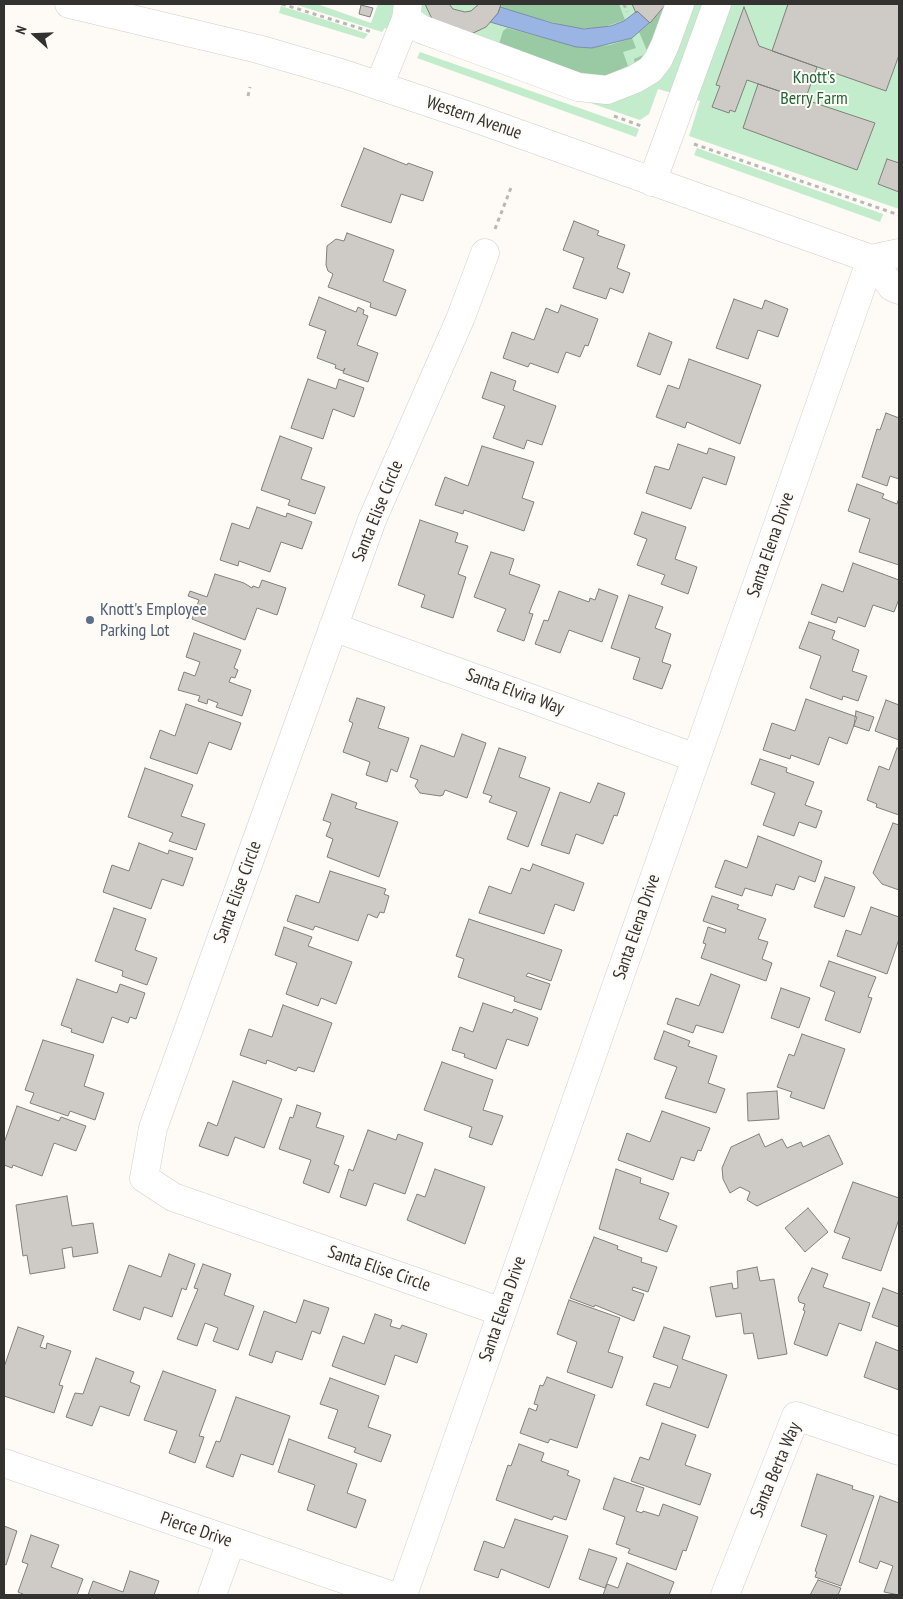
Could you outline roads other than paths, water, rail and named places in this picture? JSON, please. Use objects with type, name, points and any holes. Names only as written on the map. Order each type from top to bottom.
[{"type":"street","name":"Western Avenue","points":[[69,4],[258,49],[379,86],[871,258],[899,253]]},
{"type":"street","points":[[407,11],[421,29],[578,87],[607,90],[635,80],[650,70],[658,60],[680,4]]},
{"type":"street","points":[[652,182],[715,5]]},
{"type":"street","points":[[379,86],[407,11]]},
{"type":"street","name":"Santa Elise Circle","points":[[485,252],[461,317],[372,520],[153,1128],[144,1178],[173,1197],[502,1312]]},
{"type":"street","points":[[871,258],[897,281]]},
{"type":"street","name":"Santa Elena Drive","points":[[403,1595],[871,258]]},
{"type":"street","name":"Santa Elvira Way","points":[[334,627],[696,758]]},
{"type":"street","name":"Santa Berta Way","points":[[725,1595],[796,1416],[899,1451]]},
{"type":"street","name":"Pierce Drive","points":[[4,1463],[390,1595]]},
{"type":"street","points":[[212,1595],[231,1542]]},
{"type":"water","points":[[500,7],[552,23],[584,29],[611,26],[624,21],[637,11],[650,22],[632,38],[592,48],[576,47],[490,22],[498,13]]},
{"type":"place","name":"Knott's Employee Parking Lot","points":[[90,620]]},
{"type":"park label","name":"Knott's Berry Farm","points":[[814,88]]}]
